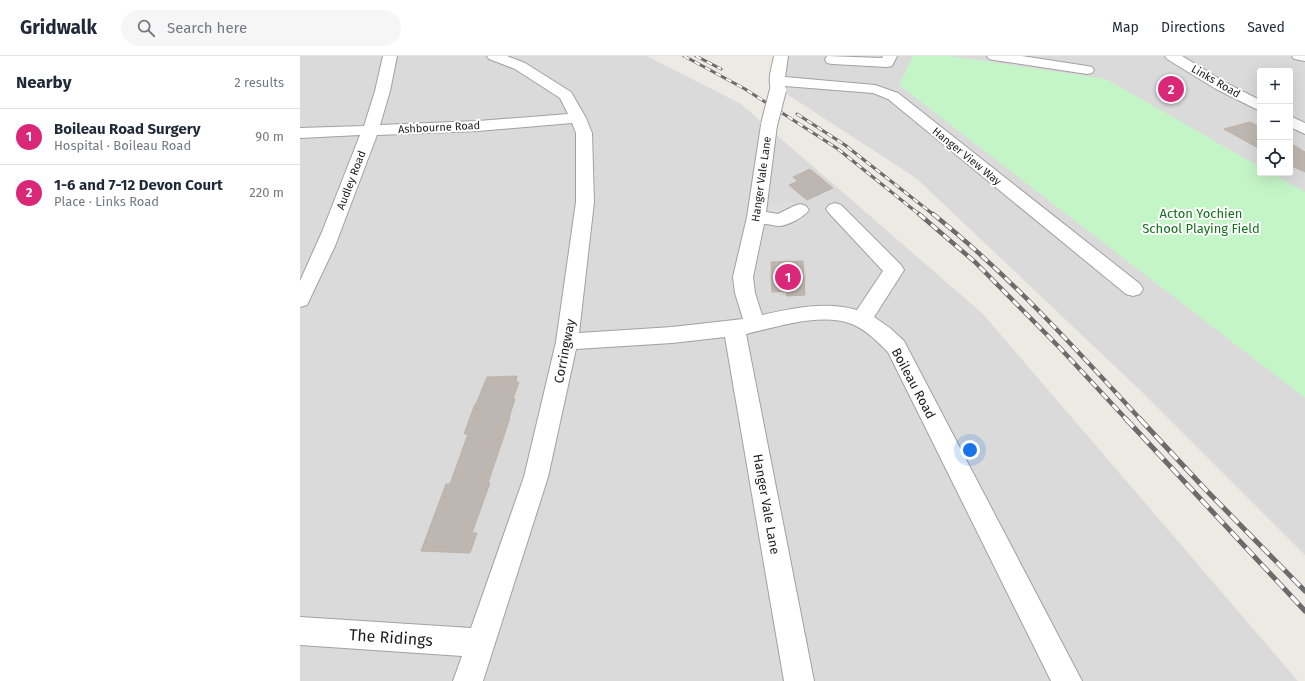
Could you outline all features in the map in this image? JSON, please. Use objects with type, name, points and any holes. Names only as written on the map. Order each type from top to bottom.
[{"type":"street","name":"Audley Road","points":[[300,300],[338,215],[371,130],[385,83],[390,56]]},
{"type":"street","name":"Corringway","points":[[468,681],[536,478],[567,342],[585,202],[584,133],[566,95],[520,66],[494,56]]},
{"type":"street","name":"Hanger Vale Lane","points":[[781,56],[769,125],[756,217],[743,277],[745,292],[745,326],[799,681]]},
{"type":"street","points":[[834,56],[832,60],[887,63],[890,56]]},
{"type":"street","points":[[994,56],[1087,70]]},
{"type":"street","name":"Links Road","points":[[1172,56],[1221,86],[1257,104]]},
{"type":"street","points":[[1299,56],[1305,57]]},
{"type":"street","name":"Hanger View Way","points":[[777,86],[875,89],[893,96],[1133,289]]},
{"type":"street","name":"Ashbourne Road","points":[[300,134],[478,126],[578,118]]},
{"type":"street","points":[[1293,123],[1305,129]]},
{"type":"street","points":[[835,209],[894,270],[862,320]]},
{"type":"street","points":[[756,217],[780,220],[800,210]]},
{"type":"street","name":"Boileau Road","points":[[567,342],[662,336],[745,326],[810,314],[831,313],[862,320],[880,330],[896,347],[1067,681]]},
{"type":"street","name":"The Ridings","points":[[300,632],[481,643]]},
{"type":"shaded area","points":[[300,56],[647,56],[741,104],[983,314],[1298,681],[300,681]]},
{"type":"shaded area","points":[[787,56],[1305,56],[1305,555],[1141,391],[916,178],[782,91]]},
{"type":"shaded area","points":[[787,200],[812,210],[797,226],[762,228],[765,208]]},
{"type":"green space","name":"Acton Yochien School Playing Field","points":[[913,56],[949,56],[1106,79],[1257,165],[1257,176],[1276,176],[1305,192],[1305,398],[899,85]]},
{"type":"building","points":[[1250,122],[1257,126],[1257,147],[1224,129]]},
{"type":"building","points":[[1293,145],[1305,152],[1305,172],[1293,166]]},
{"type":"building","points":[[810,169],[833,188],[807,200],[789,185],[798,181],[793,177]]},
{"type":"building","points":[[803,261],[805,295],[787,296],[786,291],[772,292],[771,262]]},
{"type":"building","points":[[517,376],[516,382],[519,382],[513,399],[515,399],[510,418],[488,483],[490,483],[472,533],[477,533],[470,553],[421,551],[446,484],[450,484],[468,434],[464,434],[487,377]]},
{"type":"railway","points":[[684,56],[745,89],[838,149],[920,215]]},
{"type":"railway","points":[[696,56],[721,69]]},
{"type":"railway","points":[[797,114],[845,145],[934,215]]},
{"type":"railway","points":[[919,214],[975,262],[1060,348],[1127,420]]},
{"type":"railway","points":[[933,214],[961,237],[1015,287],[1066,339],[1141,420]]},
{"type":"railway","points":[[1126,419],[1305,611]]},
{"type":"railway","points":[[1140,419],[1205,489],[1305,591]]},
{"type":"place","name":"1-6 and 7-12 Devon Court","points":[[1171,89]]},
{"type":"place","name":"Boileau Road Surgery","points":[[788,277]]}]
